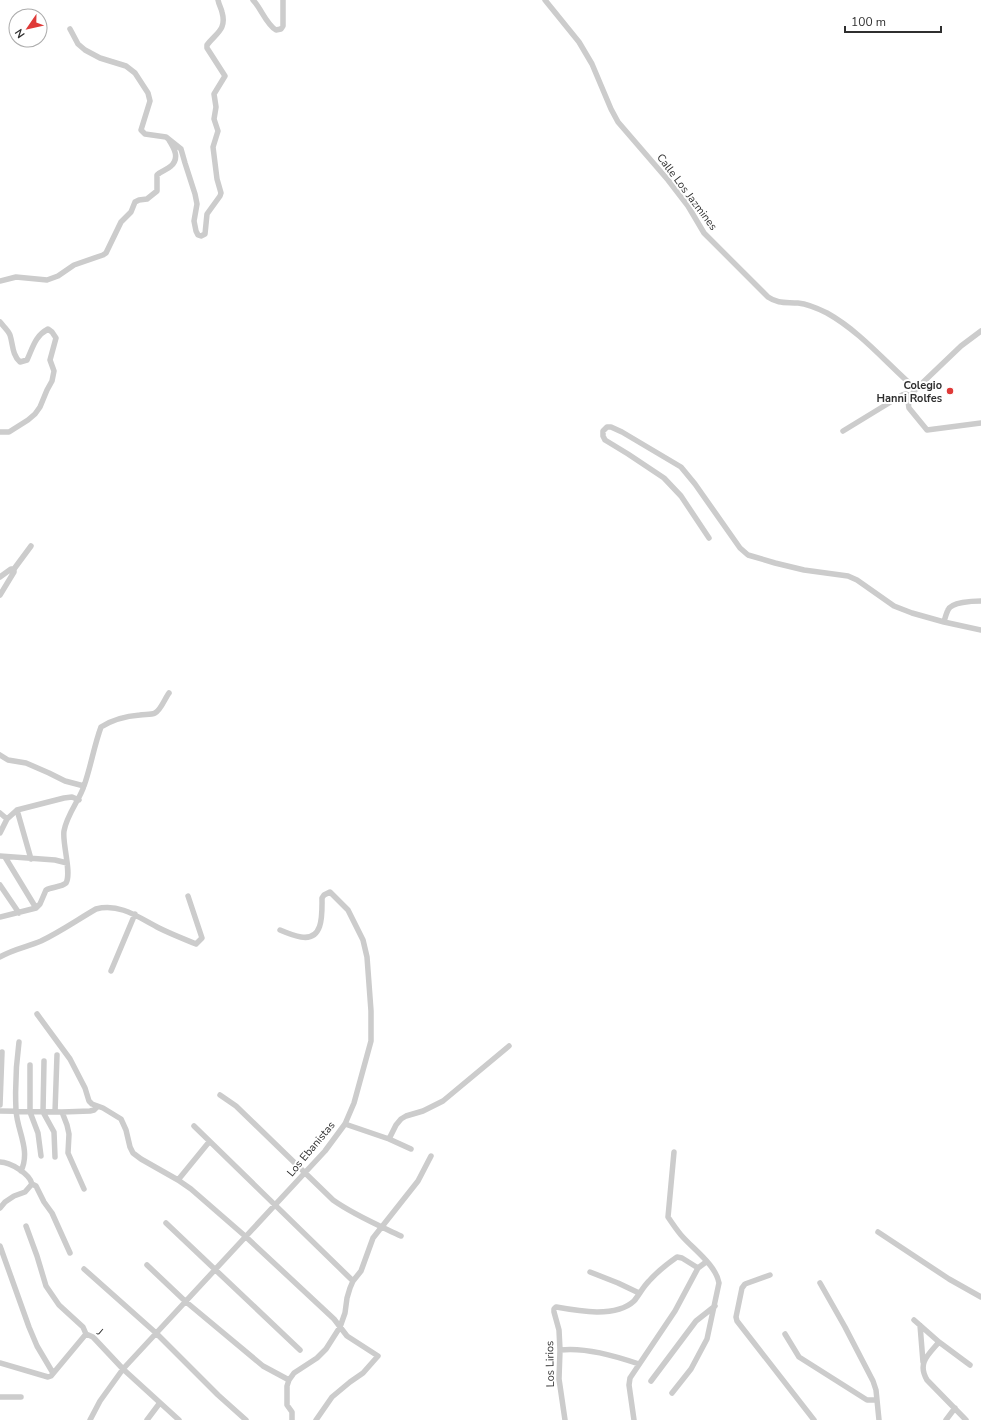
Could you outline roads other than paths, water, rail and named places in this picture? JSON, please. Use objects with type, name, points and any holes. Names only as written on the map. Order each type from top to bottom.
[{"type":"street","points":[[70,29],[78,44],[84,50],[100,58],[126,66],[135,73],[148,93],[150,101],[141,130],[145,134],[166,137],[179,146],[183,152],[184,163],[197,204],[194,221],[196,231],[199,236],[203,236],[207,214],[221,193],[217,179],[213,147],[218,131],[214,123],[213,115],[216,107],[214,94],[225,76],[207,48],[222,28],[222,12],[218,0]]},
{"type":"street","points":[[253,0],[258,5],[272,27],[276,30],[281,29],[283,26],[283,0]]},
{"type":"street","name":"Calle Los Jazmines","points":[[545,0],[579,42],[592,64],[618,122],[668,180],[688,206],[704,233],[772,299],[775,301],[812,305],[827,313],[875,350],[916,389]]},
{"type":"street","points":[[0,282],[16,277],[47,280],[58,276],[74,265],[103,255],[121,222],[131,212],[134,204],[138,200],[147,199],[155,194],[157,189],[157,175],[172,165],[176,152],[166,137]]},
{"type":"street","points":[[0,322],[9,334],[14,355],[20,362],[27,360],[36,339],[41,333],[48,329],[56,338],[50,360],[54,371],[52,381],[40,407],[28,420],[9,432],[0,432]]},
{"type":"street","points":[[981,331],[961,346],[916,389],[908,404],[927,430],[981,423]]},
{"type":"street","points":[[843,431],[902,395],[906,394],[911,396]]},
{"type":"street","points":[[709,538],[681,496],[664,478],[605,440],[603,431],[607,427],[611,427],[622,432],[680,467],[695,484],[740,548],[748,556],[804,570],[848,576],[857,580],[894,606],[944,622],[981,630]]},
{"type":"street","points":[[0,595],[14,572],[14,569],[31,546]]},
{"type":"street","points":[[0,577],[11,569],[14,569]]},
{"type":"street","points":[[944,622],[947,610],[950,607],[969,601],[981,601]]},
{"type":"street","points":[[0,918],[36,908],[40,904],[46,890],[66,883],[67,863],[64,830],[68,818],[79,800],[101,727],[108,722],[157,712],[169,692]]},
{"type":"street","points":[[0,755],[8,760],[26,763],[65,781],[84,786]]},
{"type":"street","points":[[0,833],[7,819],[17,810],[64,798],[72,797],[79,800]]},
{"type":"street","points":[[17,810],[31,859]]},
{"type":"street","points":[[0,813],[7,819]]},
{"type":"street","points":[[3,856],[54,860],[67,863]]},
{"type":"street","points":[[3,856],[36,908]]},
{"type":"street","points":[[0,885],[19,913]]},
{"type":"street","name":"Los Ebanistas","points":[[90,1420],[100,1401],[123,1369],[325,1151],[345,1124],[354,1103],[371,1041],[371,1012],[367,957],[363,940],[348,910],[330,892],[322,898],[320,925],[317,932],[313,935],[302,938],[280,930]]},
{"type":"street","points":[[0,957],[12,950],[28,946],[50,937],[102,908],[123,909],[172,934],[196,944],[202,938],[188,896]]},
{"type":"street","points":[[111,971],[135,914]]},
{"type":"street","points":[[38,1014],[70,1059],[89,1101],[121,1119],[133,1153],[140,1159],[178,1180],[245,1236],[334,1319],[347,1336],[378,1356],[363,1373],[332,1397],[316,1420]]},
{"type":"street","points":[[20,1042],[17,1059],[16,1112],[23,1137],[26,1158],[21,1171]]},
{"type":"street","points":[[389,1139],[396,1125],[401,1119],[406,1116],[423,1112],[443,1101],[509,1046]]},
{"type":"street","points":[[0,1105],[2,1052]]},
{"type":"street","points":[[57,1055],[59,1112],[68,1130],[68,1153],[84,1189]]},
{"type":"street","points":[[44,1061],[43,1112],[54,1132],[56,1157]]},
{"type":"street","points":[[30,1065],[30,1112],[38,1133],[41,1156]]},
{"type":"street","points":[[220,1095],[236,1106],[333,1200],[401,1236]]},
{"type":"street","points":[[0,1111],[92,1111],[96,1106]]},
{"type":"street","points":[[345,1124],[389,1139],[411,1149]]},
{"type":"street","points":[[194,1126],[353,1281]]},
{"type":"street","points":[[178,1180],[209,1142]]},
{"type":"street","points":[[672,1393],[691,1368],[707,1339],[719,1283],[718,1276],[681,1235],[668,1217],[674,1152]]},
{"type":"street","points":[[292,1420],[292,1412],[288,1405],[287,1399],[287,1386],[289,1380],[294,1373],[317,1358],[326,1349],[340,1327],[353,1281],[361,1271],[373,1238],[418,1181],[431,1156]]},
{"type":"street","points":[[0,1162],[21,1171],[28,1176],[32,1184],[36,1186],[44,1202],[52,1213],[70,1253]]},
{"type":"street","points":[[0,1208],[5,1202],[14,1196],[25,1192],[32,1184]]},
{"type":"street","points":[[166,1223],[300,1350]]},
{"type":"street","points":[[26,1226],[46,1286],[59,1305],[82,1327],[86,1334]]},
{"type":"street","points":[[878,1232],[949,1279],[981,1297]]},
{"type":"street","points":[[0,1246],[29,1327],[37,1346],[53,1373],[51,1376],[45,1377],[0,1363]]},
{"type":"street","points":[[590,1272],[639,1293],[650,1280],[677,1258],[682,1258],[698,1268]]},
{"type":"street","points":[[634,1420],[629,1385],[630,1378],[675,1312],[698,1268],[706,1262]]},
{"type":"street","points":[[147,1266],[185,1301],[263,1366],[289,1380]]},
{"type":"street","points":[[84,1269],[156,1333],[218,1395],[246,1420]]},
{"type":"street","points":[[770,1275],[745,1284],[742,1288],[736,1317],[737,1321],[814,1420]]},
{"type":"street","points":[[820,1283],[873,1381],[876,1390],[879,1420]]},
{"type":"street","name":"Los Lirios","points":[[565,1420],[559,1379],[559,1330],[554,1308],[556,1307],[580,1312],[603,1312],[627,1306],[639,1293]]},
{"type":"street","points":[[652,1381],[696,1321],[715,1306]]},
{"type":"street","points":[[914,1320],[970,1365]]},
{"type":"street","points":[[920,1325],[923,1373],[927,1380],[966,1420]]},
{"type":"street","name":"J","points":[[53,1373],[86,1334],[93,1338],[123,1369],[179,1420]]},
{"type":"street","points":[[785,1334],[799,1357],[867,1400],[876,1400]]},
{"type":"street","points":[[923,1363],[929,1353],[940,1342]]},
{"type":"street","points":[[560,1350],[576,1350],[604,1354],[639,1364]]},
{"type":"street","points":[[0,1396],[21,1396]]},
{"type":"street","points":[[147,1420],[160,1404]]},
{"type":"street","points":[[946,1420],[955,1408]]},
{"type":"place","name":"Colegio Hanni Rolfes","points":[[950,391]]}]
